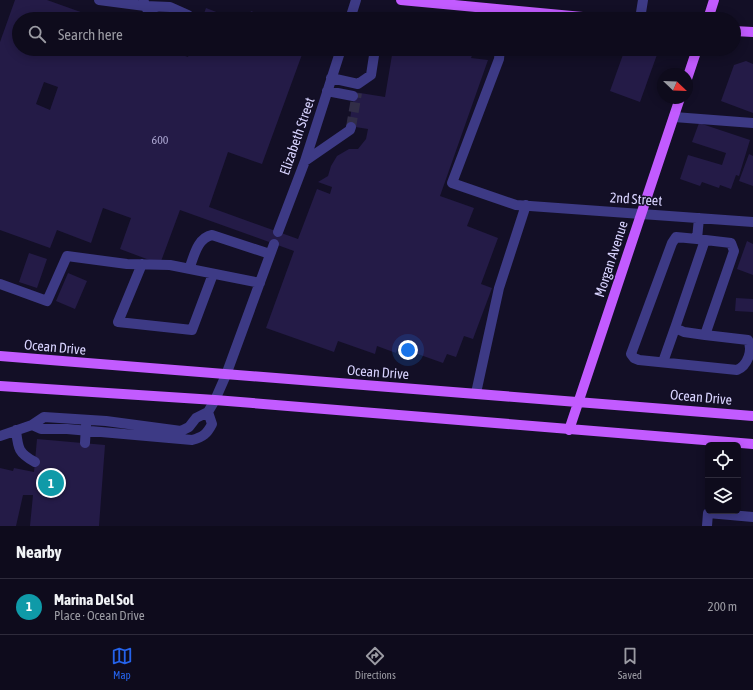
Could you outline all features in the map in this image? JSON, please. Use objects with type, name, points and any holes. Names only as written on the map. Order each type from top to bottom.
[{"type":"main road","points":[[401,0],[488,12]]},
{"type":"main road","points":[[710,12],[714,0]]},
{"type":"main road","points":[[741,30],[753,31]]},
{"type":"main road","points":[[691,68],[695,56]]},
{"type":"main road","name":"Morgan Avenue","points":[[569,430],[678,104]]},
{"type":"main road","name":"Ocean Drive","points":[[0,356],[753,416]]},
{"type":"main road","points":[[0,386],[215,400],[753,444]]},
{"type":"street","points":[[99,0],[144,3],[170,7],[181,12]]},
{"type":"street","points":[[352,12],[356,0]]},
{"type":"street","points":[[641,12],[643,0]]},
{"type":"street","points":[[144,3],[149,12]]},
{"type":"street","name":"Elizabeth Street","points":[[278,232],[305,161],[339,56]]},
{"type":"street","points":[[327,91],[356,91],[371,75],[374,56]]},
{"type":"street","name":"2nd Street","points":[[499,56],[452,183],[521,205],[753,222]]},
{"type":"street","points":[[331,78],[356,91]]},
{"type":"street","points":[[674,117],[753,123]]},
{"type":"street","points":[[305,161],[350,130],[351,127]]},
{"type":"street","points":[[476,393],[499,288],[521,205]]},
{"type":"street","points":[[663,362],[675,328],[701,240],[698,218]]},
{"type":"street","points":[[189,269],[198,247],[206,237],[212,235],[270,254]]},
{"type":"street","points":[[675,328],[684,332],[705,335],[748,340],[751,344],[752,351],[748,361],[737,370],[639,360],[634,358],[631,354],[672,243],[676,238],[731,243],[734,251],[705,335]]},
{"type":"street","points":[[0,436],[32,425],[44,417],[87,419],[181,431],[189,427],[196,418],[208,412],[215,400],[226,375],[274,244]]},
{"type":"street","points":[[0,284],[47,301],[67,256],[170,266],[260,283]]},
{"type":"street","points":[[142,264],[118,322],[192,330],[213,274]]},
{"type":"street","points":[[32,425],[41,429],[86,431],[178,440],[200,438],[208,433],[212,424],[208,412]]},
{"type":"street","points":[[85,443],[87,419]]},
{"type":"street","points":[[189,427],[200,438]]},
{"type":"street","points":[[16,430],[18,449],[24,456],[35,462]]},
{"type":"street","points":[[707,526],[708,513],[753,517]]},
{"type":"building","points":[[15,0],[47,0],[81,12],[12,12],[12,56],[301,56],[262,164],[228,152],[209,207],[298,239],[317,189],[330,194],[332,187],[318,182],[328,176],[331,166],[337,156],[349,149],[358,149],[366,139],[368,129],[349,126],[354,92],[385,97],[392,56],[472,56],[471,58],[488,60],[440,196],[474,208],[467,226],[498,238],[481,284],[492,288],[473,339],[464,336],[456,357],[447,354],[443,363],[398,347],[396,353],[377,346],[375,354],[338,341],[334,352],[266,328],[294,251],[180,210],[160,264],[120,249],[131,218],[103,208],[91,243],[57,230],[50,248],[0,230],[0,42]],"holes":[[[44,82],[58,87],[50,110],[36,104]]]},
{"type":"building","points":[[206,8],[216,12],[205,12]]},
{"type":"building","points":[[622,56],[656,56],[640,102],[610,91]]},
{"type":"building","points":[[746,61],[753,64],[753,113],[721,101],[734,65]]},
{"type":"building","points":[[699,123],[750,140],[739,176],[736,175],[731,189],[720,185],[719,188],[702,182],[700,186],[680,179],[688,155],[722,165],[726,153],[692,142]]},
{"type":"building","points":[[749,154],[753,156],[753,186],[739,181]]},
{"type":"building","points":[[747,241],[753,244],[753,275],[737,269]]},
{"type":"building","points":[[29,253],[47,259],[37,288],[19,282]]},
{"type":"building","points":[[68,273],[87,281],[75,309],[56,301]]},
{"type":"building","points":[[736,298],[753,299],[753,312],[735,311]]},
{"type":"building","points":[[37,439],[105,445],[99,526],[30,526],[33,495],[23,495],[16,526],[0,526],[0,468],[13,471],[14,468],[34,472]]},
{"type":"tunnel","points":[[351,127],[357,93]]},
{"type":"place","name":"Marina Del Sol","points":[[51,483]]}]
